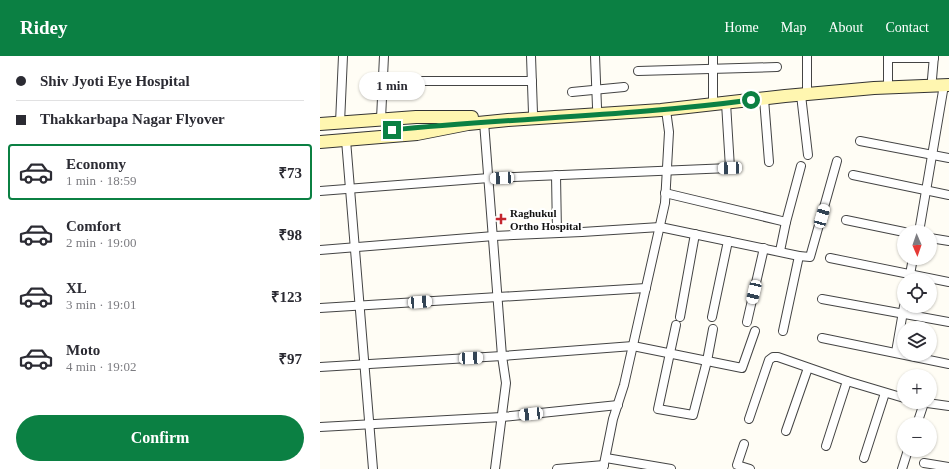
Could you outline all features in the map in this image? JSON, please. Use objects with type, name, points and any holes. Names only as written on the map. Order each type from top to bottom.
[{"type":"main road","points":[[320,132],[468,121],[597,107],[665,107],[888,81],[932,79],[947,83]]},
{"type":"main road","points":[[320,124],[416,117],[484,122],[726,103],[764,99],[804,91],[947,83]]},
{"type":"main road","points":[[320,142],[417,134],[468,121]]},
{"type":"main road","points":[[320,137],[420,124]]},
{"type":"street","points":[[340,123],[343,56]]},
{"type":"street","points":[[381,119],[384,56]]},
{"type":"street","points":[[531,56],[533,113]]},
{"type":"street","points":[[595,56],[597,107]]},
{"type":"street","points":[[713,56],[713,101]]},
{"type":"street","points":[[807,56],[804,91],[808,156]]},
{"type":"street","points":[[888,81],[888,57],[934,57],[932,79]]},
{"type":"street","points":[[638,71],[777,67]]},
{"type":"street","points":[[421,81],[532,81]]},
{"type":"street","points":[[919,225],[947,83]]},
{"type":"street","points":[[572,92],[624,86]]},
{"type":"street","points":[[764,99],[769,162]]},
{"type":"street","points":[[320,190],[489,178],[730,168],[726,103]]},
{"type":"street","points":[[604,464],[613,419],[624,385],[665,204],[668,132],[665,107]]},
{"type":"street","points":[[484,122],[494,236],[502,356],[506,383],[495,469]]},
{"type":"street","points":[[346,140],[358,306],[373,469]]},
{"type":"street","points":[[860,142],[949,158]]},
{"type":"street","points":[[320,250],[494,236],[660,227],[810,257],[837,161]]},
{"type":"street","points":[[780,251],[801,166]]},
{"type":"street","points":[[556,175],[557,233]]},
{"type":"street","points":[[853,175],[949,195]]},
{"type":"street","points":[[666,193],[786,222]]},
{"type":"street","points":[[846,220],[897,231]]},
{"type":"street","points":[[680,317],[695,234]]},
{"type":"street","points":[[937,239],[949,241]]},
{"type":"street","points":[[712,317],[728,241]]},
{"type":"street","points":[[747,322],[764,248]]},
{"type":"street","points":[[783,331],[799,256]]},
{"type":"street","points":[[830,258],[897,274]]},
{"type":"street","points":[[937,280],[949,282]]},
{"type":"street","points":[[320,308],[646,288]]},
{"type":"street","points":[[822,300],[897,309]]},
{"type":"street","points":[[896,352],[903,313]]},
{"type":"street","points":[[915,313],[949,322]]},
{"type":"street","points":[[676,325],[658,409],[693,415],[707,361],[713,329]]},
{"type":"street","points":[[320,367],[502,356],[633,346],[742,368],[755,331]]},
{"type":"street","points":[[822,338],[949,364]]},
{"type":"street","points":[[749,419],[769,360],[773,357],[778,357],[847,381],[897,396]]},
{"type":"street","points":[[786,431],[808,368]]},
{"type":"street","points":[[826,446],[847,381]]},
{"type":"street","points":[[864,458],[885,393]]},
{"type":"street","points":[[937,404],[949,406]]},
{"type":"street","points":[[320,427],[369,423],[502,417],[618,405]]},
{"type":"street","points":[[744,444],[737,467],[750,469]]},
{"type":"street","points":[[902,469],[906,457]]},
{"type":"street","points":[[924,463],[949,467]]},
{"type":"street","points":[[557,469],[604,464],[671,469]]},
{"type":"place","name":"Raghukul Ortho Hospital","points":[[501,219]]},
{"type":"route","points":[[392,130],[508,120],[661,110],[751,100]]}]
